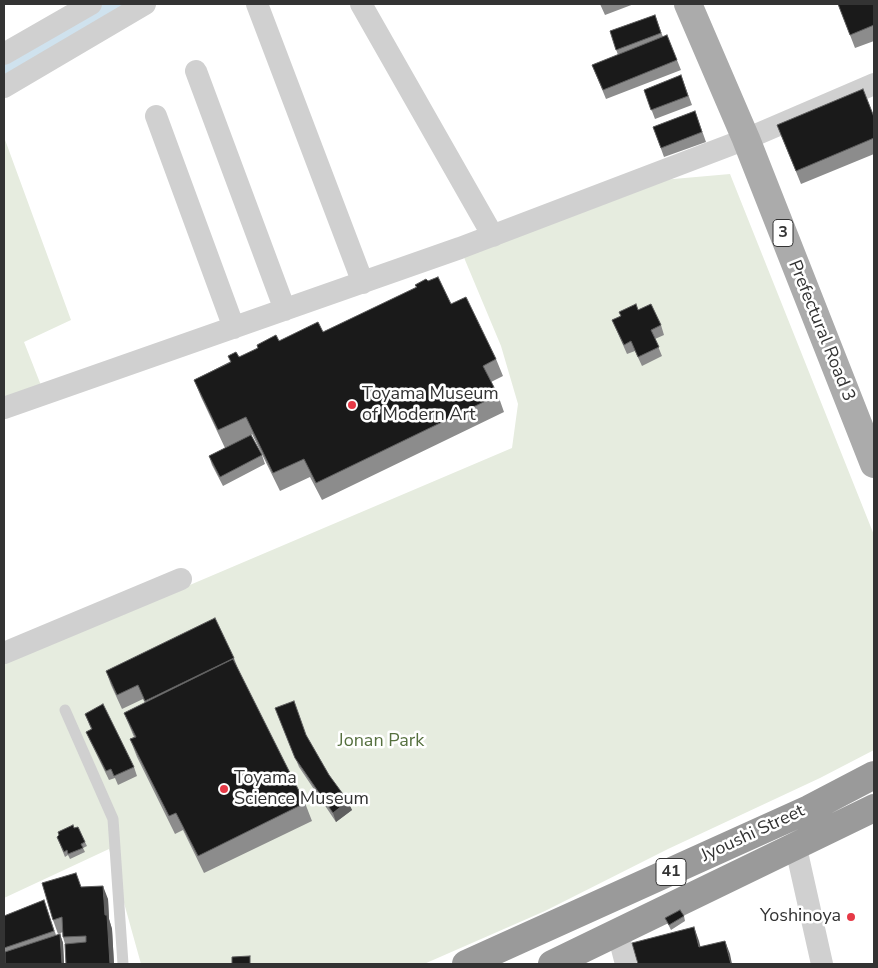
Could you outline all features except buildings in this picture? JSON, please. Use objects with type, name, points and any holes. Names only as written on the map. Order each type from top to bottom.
[{"type":"highway","name":"Jyoushi Street","points":[[466,964],[809,809],[874,775]]},
{"type":"highway","name":"Jyoushi Street","points":[[552,964],[796,848],[874,808]]},
{"type":"main road","name":"Prefectural Road 3","points":[[688,4],[746,139],[874,464]]},
{"type":"street","points":[[4,54],[91,4]]},
{"type":"street","points":[[4,87],[145,4]]},
{"type":"street","points":[[257,4],[363,283]]},
{"type":"street","points":[[360,4],[493,236]]},
{"type":"street","points":[[196,71],[285,310]]},
{"type":"street","points":[[4,408],[493,236],[746,139],[874,84]]},
{"type":"street","points":[[156,116],[234,328]]},
{"type":"street","points":[[4,653],[181,579]]},
{"type":"street","points":[[796,848],[822,964]]},
{"type":"street","points":[[618,934],[626,964]]},
{"type":"lane","points":[[65,710],[113,819],[122,964]]},
{"type":"green space","points":[[4,137],[71,320],[24,342],[44,393],[4,405]]},
{"type":"green space","name":"Jonan Park","points":[[730,174],[874,535],[874,750],[820,778],[668,849],[545,911],[424,964],[141,964],[109,849],[4,898],[4,664],[512,448],[518,404],[501,346],[460,248],[628,183]]},
{"type":"waterway","points":[[4,72],[114,4]]},
{"type":"place","name":"Toyama Museum of Modern Art","points":[[352,405]]},
{"type":"place","name":"Toyama Science Museum","points":[[224,789]]},
{"type":"place","name":"Yoshinoya","points":[[851,917]]}]
